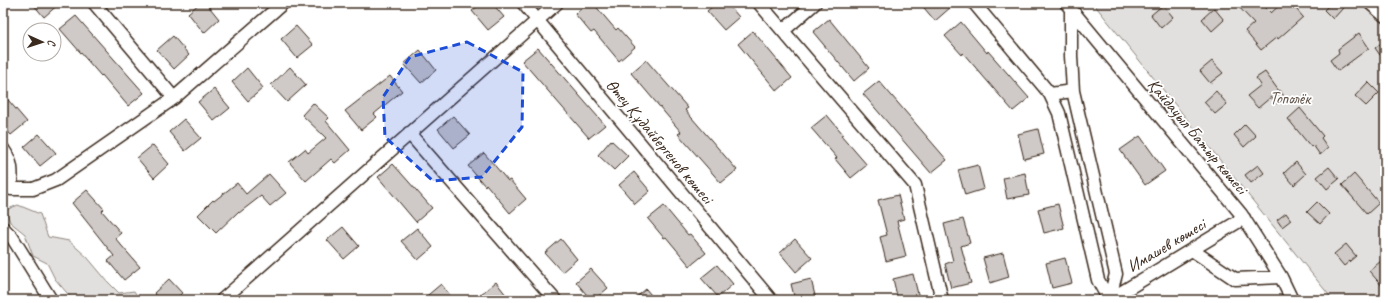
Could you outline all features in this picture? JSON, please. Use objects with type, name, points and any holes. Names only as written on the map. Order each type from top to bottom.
[{"type":"street","points":[[94,3],[174,98]]},
{"type":"street","points":[[3,149],[8,156],[12,167],[7,191],[33,189],[56,180],[174,98],[283,3]]},
{"type":"street","name":"Өтеу Құдайбергенов көшесі","points":[[523,3],[771,300]]},
{"type":"street","points":[[222,300],[557,3]]},
{"type":"street","points":[[759,3],[915,185],[942,300]]},
{"type":"street","points":[[783,31],[815,3]]},
{"type":"street","points":[[974,3],[1050,94],[1059,113],[1098,280],[1108,300]]},
{"type":"street","points":[[1370,3],[1385,16]]},
{"type":"street","points":[[1068,6],[1073,91],[1116,274],[1108,300]]},
{"type":"street","name":"Қайдауыл Батыр көшесі","points":[[1068,6],[1244,218],[1281,277],[1292,300]]},
{"type":"street","points":[[1050,94],[1073,91]]},
{"type":"street","points":[[409,133],[555,300]]},
{"type":"street","name":"Имашев көшесі","points":[[1108,300],[1244,218]]},
{"type":"street","points":[[3,228],[12,237],[51,300]]},
{"type":"street","points":[[1192,250],[1235,279],[1281,277]]},
{"type":"highlighted area","points":[[467,42],[523,72],[522,127],[482,177],[433,181],[385,137],[383,97],[410,57]]},
{"type":"green space","name":"Тополёк","points":[[1093,3],[1385,3],[1385,300],[1333,300]]},
{"type":"green space","points":[[18,205],[40,214],[48,237],[69,241],[87,257],[119,293],[134,291],[140,300],[73,300],[55,279],[47,263],[33,256],[25,234],[10,222],[6,210]]},
{"type":"building","points":[[32,3],[60,3],[44,17]]},
{"type":"building","points":[[200,3],[206,3],[219,19],[204,33],[188,13]]},
{"type":"building","points":[[481,3],[492,3],[504,17],[488,30],[472,11]]},
{"type":"building","points":[[587,3],[593,3],[616,30],[618,28],[635,47],[619,61],[594,31],[591,33],[575,14]]},
{"type":"building","points":[[717,3],[727,3],[739,17],[724,30],[707,11]]},
{"type":"building","points":[[920,3],[947,3],[951,7],[935,21]]},
{"type":"building","points":[[1235,3],[1261,3],[1271,13],[1282,3],[1291,3],[1303,17],[1278,39],[1277,37],[1261,50],[1245,31],[1254,23]]},
{"type":"building","points":[[1331,3],[1338,3],[1343,8],[1333,19],[1324,10]]},
{"type":"building","points":[[1163,5],[1173,17],[1161,28],[1151,15]]},
{"type":"building","points":[[1214,8],[1224,20],[1212,31],[1202,19]]},
{"type":"building","points":[[76,16],[144,93],[128,106],[62,31],[62,27]]},
{"type":"building","points":[[829,19],[869,68],[854,81],[813,32]]},
{"type":"building","points":[[961,22],[987,53],[988,51],[1029,98],[1013,111],[963,53],[962,55],[945,36]]},
{"type":"building","points":[[296,26],[313,45],[297,58],[281,39]]},
{"type":"building","points":[[753,31],[792,78],[777,91],[738,44]]},
{"type":"building","points":[[1359,33],[1369,48],[1338,71],[1330,60],[1339,53],[1338,49]]},
{"type":"building","points":[[173,36],[189,55],[174,69],[157,50]]},
{"type":"building","points":[[1385,40],[1385,51],[1380,55],[1375,48]]},
{"type":"building","points":[[538,48],[605,125],[589,138],[522,61]]},
{"type":"building","points":[[420,50],[436,70],[421,83],[404,64]]},
{"type":"building","points":[[646,60],[688,108],[685,110],[737,170],[721,183],[678,134],[681,132],[631,73]]},
{"type":"building","points":[[1212,61],[1223,73],[1210,83],[1200,71]]},
{"type":"building","points":[[290,67],[306,85],[287,102],[271,85]]},
{"type":"building","points":[[247,68],[263,88],[248,101],[232,82]]},
{"type":"building","points":[[1265,72],[1285,98],[1277,104],[1271,97],[1258,108],[1247,96],[1261,85],[1256,78]]},
{"type":"building","points":[[390,76],[402,91],[374,114],[377,117],[361,130],[345,111]]},
{"type":"building","points":[[879,81],[947,160],[931,173],[863,94]]},
{"type":"building","points":[[1368,82],[1379,93],[1366,106],[1355,96]]},
{"type":"building","points":[[214,89],[230,108],[214,121],[198,102]]},
{"type":"building","points":[[1216,91],[1227,104],[1215,114],[1204,102]]},
{"type":"building","points":[[3,94],[27,122],[11,135],[3,126]]},
{"type":"building","points":[[313,103],[329,118],[326,121],[350,150],[335,163],[331,159],[306,181],[289,162],[305,149],[308,153],[326,138],[302,115]]},
{"type":"building","points":[[1300,108],[1323,136],[1321,138],[1328,148],[1320,155],[1313,145],[1311,147],[1288,119]]},
{"type":"building","points":[[827,115],[843,134],[841,135],[867,165],[851,178],[835,159],[837,158],[811,128]]},
{"type":"building","points":[[453,116],[470,135],[454,148],[438,129]]},
{"type":"building","points":[[184,119],[201,138],[185,151],[169,132]]},
{"type":"building","points":[[1245,124],[1256,136],[1244,147],[1234,135]]},
{"type":"building","points":[[1038,129],[1044,154],[1024,159],[1018,134]]},
{"type":"building","points":[[39,134],[56,153],[40,166],[24,147]]},
{"type":"building","points":[[1140,136],[1165,171],[1145,185],[1120,150]]},
{"type":"building","points":[[611,140],[628,156],[614,170],[598,155]]},
{"type":"building","points":[[153,145],[169,164],[154,178],[137,158]]},
{"type":"building","points":[[484,153],[526,199],[510,213],[486,184],[485,186],[468,166]]},
{"type":"building","points":[[1296,162],[1306,174],[1294,185],[1284,173]]},
{"type":"building","points":[[393,164],[432,208],[416,222],[378,177]]},
{"type":"building","points":[[978,165],[984,189],[965,195],[958,170]]},
{"type":"building","points":[[1258,165],[1264,173],[1251,183],[1245,175]]},
{"type":"building","points":[[1329,167],[1339,179],[1327,189],[1317,177]]},
{"type":"building","points":[[634,172],[650,191],[635,204],[619,185]]},
{"type":"building","points":[[1025,173],[1029,195],[1007,199],[1003,178]]},
{"type":"building","points":[[269,174],[286,193],[270,206],[261,196],[239,213],[238,212],[216,233],[198,215],[213,200],[214,201],[237,183],[246,194]]},
{"type":"building","points":[[1354,174],[1379,203],[1367,214],[1342,185]]},
{"type":"building","points":[[87,190],[104,209],[102,211],[121,233],[115,238],[140,267],[124,280],[108,261],[114,256],[72,203]]},
{"type":"building","points":[[898,195],[904,219],[897,221],[906,256],[886,261],[880,237],[887,235],[878,200]]},
{"type":"building","points":[[1317,202],[1329,214],[1320,224],[1307,212]]},
{"type":"building","points":[[1058,204],[1064,228],[1044,233],[1038,209]]},
{"type":"building","points":[[664,206],[688,235],[690,234],[706,253],[690,266],[666,237],[664,238],[648,219]]},
{"type":"building","points":[[1286,213],[1291,220],[1282,227],[1277,220]]},
{"type":"building","points":[[963,219],[970,243],[961,246],[971,283],[951,288],[945,264],[953,261],[944,224]]},
{"type":"building","points":[[343,227],[359,246],[344,259],[327,240]]},
{"type":"building","points":[[417,228],[433,247],[418,260],[401,241]]},
{"type":"building","points":[[561,239],[577,259],[562,272],[545,253]]},
{"type":"building","points":[[795,239],[812,258],[796,272],[780,253]]},
{"type":"building","points":[[1346,244],[1356,256],[1344,266],[1334,254]]},
{"type":"building","points":[[1003,253],[1009,277],[990,283],[983,258]]},
{"type":"building","points":[[1065,258],[1072,283],[1052,288],[1046,263]]},
{"type":"building","points":[[1381,261],[1385,265],[1385,289],[1369,271]]},
{"type":"building","points":[[717,265],[733,284],[718,297],[701,278]]},
{"type":"building","points":[[591,269],[608,288],[594,300],[591,300],[576,282]]},
{"type":"building","points":[[913,274],[919,298],[913,300],[898,300],[893,279]]},
{"type":"building","points":[[169,279],[182,293],[175,300],[161,300],[154,293]]},
{"type":"building","points":[[811,279],[816,300],[795,300],[791,284]]},
{"type":"building","points":[[496,282],[510,300],[486,300],[481,294]]},
{"type":"building","points":[[441,284],[454,300],[422,300]]},
{"type":"building","points":[[646,289],[655,300],[633,300]]}]
